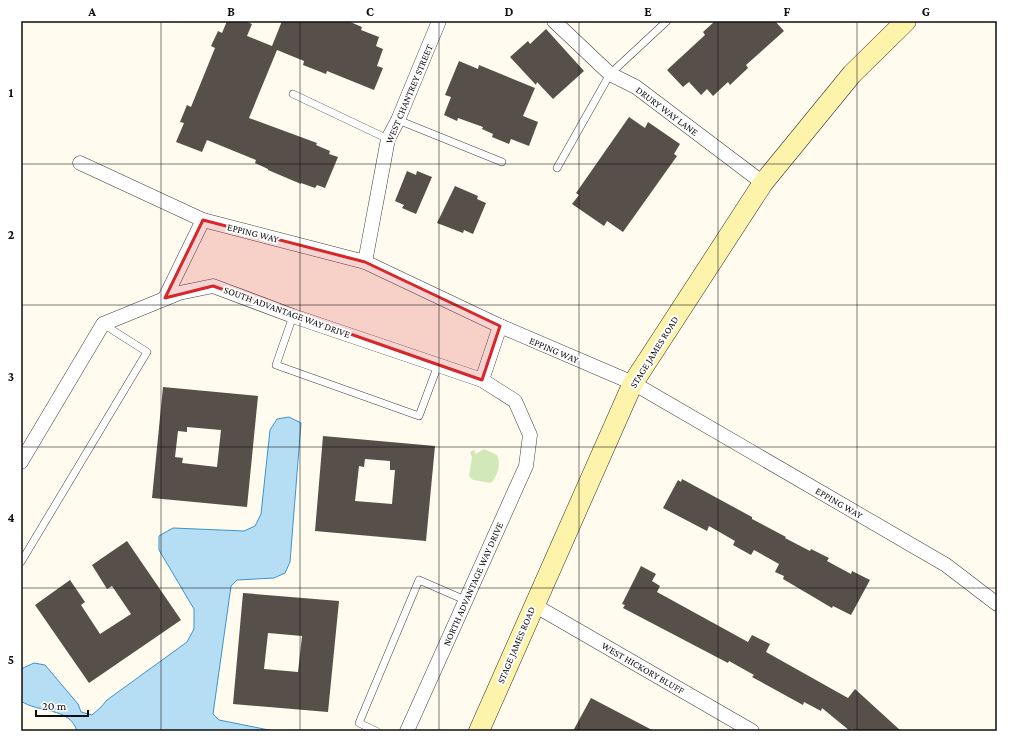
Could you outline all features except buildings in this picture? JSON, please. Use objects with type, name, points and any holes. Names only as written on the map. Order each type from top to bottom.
[{"type":"main road","name":"STAGE JAMES ROAD","points":[[479,731],[633,383],[763,183],[852,74],[906,21]]},
{"type":"street","name":"DRURY WAY LANE","points":[[554,21],[610,74],[636,87],[763,183]]},
{"type":"street","name":"WEST CHANTREY STREET","points":[[364,262],[388,139],[398,120],[436,22]]},
{"type":"street","name":"EPPING WAY","points":[[80,163],[203,220],[364,262],[500,326],[633,383],[946,565],[997,604]]},
{"type":"street","points":[[165,298],[203,220]]},
{"type":"street","name":"SOUTH ADVANTAGE WAY DRIVE","points":[[103,324],[179,292],[214,286],[293,316],[482,380],[515,400],[530,435]]},
{"type":"street","points":[[21,462],[103,324]]},
{"type":"street","points":[[482,380],[500,326]]},
{"type":"street","name":"NORTH ADVANTAGE WAY DRIVE","points":[[407,731],[526,466],[530,435]]},
{"type":"street","name":"WEST HICKORY BLUFF","points":[[534,605],[752,731]]},
{"type":"lane","points":[[557,168],[610,74],[667,21]]},
{"type":"lane","points":[[293,94],[388,139]]},
{"type":"lane","points":[[398,120],[502,162]]},
{"type":"lane","points":[[293,316],[276,365],[420,416],[438,365]]},
{"type":"lane","points":[[21,562],[148,352],[103,324]]},
{"type":"lane","points":[[376,731],[359,723],[419,580],[466,600]]},
{"type":"highlighted area","points":[[203,220],[365,262],[500,326],[482,380],[213,286],[165,298]]},
{"type":"green space","points":[[484,449],[497,455],[498,458],[499,466],[491,483],[473,480],[469,476],[472,457],[470,452],[474,450],[476,454]]},
{"type":"water","points":[[289,417],[301,423],[290,562],[285,573],[274,578],[237,580],[231,586],[213,714],[219,720],[274,731],[77,731],[73,723],[61,714],[28,705],[21,701],[21,669],[34,663],[45,665],[78,704],[81,712],[92,715],[107,700],[187,642],[194,629],[194,609],[159,550],[159,536],[173,528],[244,531],[255,526],[261,514],[270,430],[277,419]]}]
